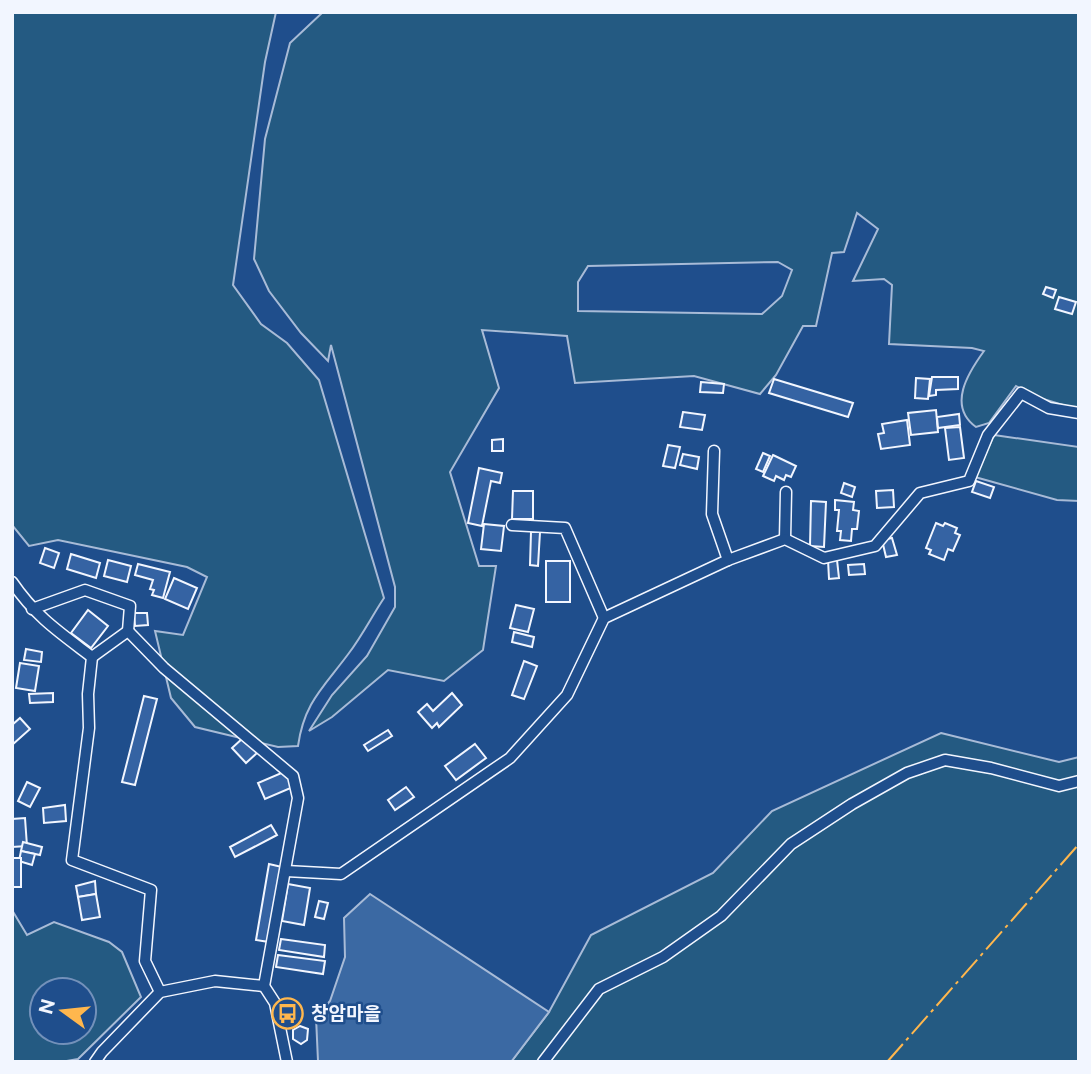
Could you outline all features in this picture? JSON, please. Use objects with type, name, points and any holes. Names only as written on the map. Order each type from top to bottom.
[{"type":"street","points":[[286,870],[341,874],[510,758],[567,695],[604,618],[728,560],[785,538],[824,558],[874,546],[919,493],[969,481],[988,435],[1021,393],[1049,408],[1079,413]]},
{"type":"street","points":[[714,451],[712,514],[728,560]]},
{"type":"street","points":[[785,538],[786,492]]},
{"type":"street","points":[[512,525],[565,528],[604,618]]},
{"type":"street","points":[[12,582],[43,621],[92,657]]},
{"type":"street","points":[[32,609],[85,590],[130,606],[128,631],[164,668],[293,776],[298,798],[264,986],[275,1003],[287,1062]]},
{"type":"street","points":[[128,631],[92,657],[88,694],[89,728],[72,860],[151,890],[145,961],[160,992]]},
{"type":"street","points":[[544,1062],[599,989],[663,957],[721,916],[790,844],[907,773],[945,760],[991,768],[1059,786],[1079,781]]},
{"type":"street","points":[[95,1062],[160,992],[215,981],[264,986]]},
{"type":"shaded area","points":[[12,12],[276,12],[265,62],[233,285],[261,324],[287,343],[319,380],[384,598],[354,646],[310,706],[298,746],[278,747],[195,727],[171,698],[155,631],[183,635],[207,577],[187,567],[58,540],[29,546],[12,525]]},
{"type":"shaded area","points":[[323,12],[1079,12],[1079,408],[1040,398],[1016,386],[989,423],[976,427],[967,419],[963,409],[963,389],[984,351],[972,348],[889,344],[892,285],[884,279],[853,281],[878,229],[857,213],[844,252],[832,253],[816,326],[803,326],[776,375],[760,394],[694,376],[575,383],[567,336],[482,330],[499,388],[450,472],[479,566],[496,566],[483,650],[444,681],[388,670],[332,717],[309,731],[332,695],[367,656],[395,607],[395,587],[331,345],[328,361],[301,333],[269,291],[254,259],[265,139],[290,43]],"holes":[[[778,262],[792,270],[782,296],[762,314],[578,311],[578,282],[588,266]]]},
{"type":"shaded area","points":[[994,435],[1079,447],[1079,501],[1057,500],[975,477]]},
{"type":"shaded area","points":[[941,733],[1059,762],[1079,757],[1079,1062],[511,1062],[549,1012],[591,935],[713,873],[772,811]]},
{"type":"shaded area","points":[[370,894],[549,1012],[511,1062],[318,1061],[316,1017],[330,1001],[345,957],[344,918]]},
{"type":"shaded area","points":[[12,910],[27,935],[54,922],[109,942],[122,952],[141,997],[98,1039],[98,976],[28,976],[28,1046],[91,1046],[78,1059],[61,1062],[12,1062]]},
{"type":"building","points":[[1046,287],[1056,290],[1053,298],[1043,294]]},
{"type":"building","points":[[1059,297],[1076,302],[1072,314],[1055,309]]},
{"type":"building","points":[[932,377],[958,377],[958,389],[936,390],[936,395],[929,396]]},
{"type":"building","points":[[916,378],[930,379],[928,399],[915,398]]},
{"type":"building","points":[[774,379],[853,403],[848,417],[769,393]]},
{"type":"building","points":[[701,382],[724,384],[723,393],[700,392]]},
{"type":"building","points":[[936,410],[938,432],[911,435],[908,413]]},
{"type":"building","points":[[683,412],[705,415],[702,430],[680,427]]},
{"type":"building","points":[[959,414],[960,425],[938,428],[937,417]]},
{"type":"building","points":[[907,420],[910,445],[881,449],[878,434],[884,433],[882,424]]},
{"type":"building","points":[[960,427],[964,458],[949,460],[945,428]]},
{"type":"building","points":[[503,439],[503,451],[492,451],[492,440]]},
{"type":"building","points":[[668,445],[680,447],[675,468],[663,466]]},
{"type":"building","points":[[763,453],[770,456],[763,472],[756,469]]},
{"type":"building","points":[[683,454],[699,457],[697,469],[680,465]]},
{"type":"building","points":[[773,455],[796,466],[791,477],[786,475],[784,480],[776,476],[774,481],[763,476]]},
{"type":"building","points":[[479,468],[502,473],[500,483],[491,481],[482,526],[468,523]]},
{"type":"building","points":[[976,481],[994,487],[990,498],[972,492]]},
{"type":"building","points":[[844,483],[855,487],[852,497],[841,493]]},
{"type":"building","points":[[893,490],[894,507],[877,508],[876,491]]},
{"type":"building","points":[[513,491],[533,491],[533,519],[512,519]]},
{"type":"building","points":[[835,500],[854,502],[853,510],[859,511],[857,529],[852,529],[851,541],[840,540],[841,531],[837,531],[839,510],[835,510]]},
{"type":"building","points":[[811,501],[826,502],[824,547],[810,546]]},
{"type":"building","points":[[936,523],[957,528],[955,533],[960,535],[953,551],[948,549],[944,560],[929,554],[931,550],[926,548]]},
{"type":"building","points":[[484,524],[504,526],[501,551],[481,549]]},
{"type":"building","points":[[531,532],[540,532],[538,566],[530,565]]},
{"type":"building","points":[[892,538],[897,555],[886,557],[882,540]]},
{"type":"building","points":[[45,548],[59,553],[54,568],[40,563]]},
{"type":"building","points":[[71,554],[100,563],[96,578],[67,569]]},
{"type":"building","points":[[108,560],[131,566],[127,582],[104,576]]},
{"type":"building","points":[[828,560],[837,560],[839,578],[829,579]]},
{"type":"building","points":[[546,561],[570,561],[570,602],[546,602]]},
{"type":"building","points":[[138,564],[170,572],[163,598],[152,595],[154,590],[150,589],[153,580],[135,575]]},
{"type":"building","points":[[864,564],[865,574],[849,575],[848,565]]},
{"type":"building","points":[[174,578],[197,588],[188,609],[165,599]]},
{"type":"building","points":[[516,605],[534,609],[528,632],[510,628]]},
{"type":"building","points":[[88,610],[108,626],[91,648],[71,633]]},
{"type":"building","points":[[134,613],[147,613],[148,625],[135,626]]},
{"type":"building","points":[[514,632],[534,637],[532,647],[512,642]]},
{"type":"building","points":[[26,649],[42,652],[41,662],[24,660]]},
{"type":"building","points":[[524,661],[537,666],[524,699],[512,695]]},
{"type":"building","points":[[20,663],[39,666],[35,691],[16,688]]},
{"type":"building","points":[[53,693],[53,702],[30,703],[29,694]]},
{"type":"building","points":[[452,693],[462,705],[439,727],[437,723],[432,728],[418,712],[427,704],[433,711]]},
{"type":"building","points":[[144,696],[157,699],[135,785],[122,782]]},
{"type":"building","points":[[20,718],[30,729],[12,745],[12,725]]},
{"type":"building","points":[[388,730],[392,736],[368,751],[364,745]]},
{"type":"building","points":[[243,738],[257,753],[246,763],[232,748]]},
{"type":"building","points":[[475,744],[486,758],[456,780],[445,766]]},
{"type":"building","points":[[286,771],[293,787],[265,799],[258,783]]},
{"type":"building","points":[[27,782],[40,788],[30,807],[18,801]]},
{"type":"building","points":[[406,787],[414,797],[395,810],[388,800]]},
{"type":"building","points":[[65,805],[66,821],[44,823],[43,808]]},
{"type":"building","points":[[25,818],[27,846],[12,847],[12,819]]},
{"type":"building","points":[[271,825],[277,835],[235,857],[230,847]]},
{"type":"building","points":[[23,842],[42,847],[40,855],[21,851]]},
{"type":"building","points":[[21,851],[35,854],[32,865],[19,861]]},
{"type":"building","points":[[12,858],[21,858],[21,887],[12,887]]},
{"type":"building","points":[[269,864],[282,867],[269,942],[256,940]]},
{"type":"building","points":[[95,881],[96,894],[78,897],[76,886]]},
{"type":"building","points":[[288,884],[310,888],[304,925],[282,921]]},
{"type":"building","points":[[96,894],[100,917],[82,920],[78,897]]},
{"type":"building","points":[[319,901],[328,903],[324,919],[315,917]]},
{"type":"building","points":[[281,939],[325,945],[324,957],[279,950]]},
{"type":"building","points":[[278,955],[325,961],[323,974],[276,967]]},
{"type":"building","points":[[300,1026],[308,1029],[307,1040],[301,1044],[293,1039],[293,1030]]},
{"type":"power","points":[[887,1062],[1079,844]]},
{"type":"place","name":"창암마을","points":[[288,1013]]}]
